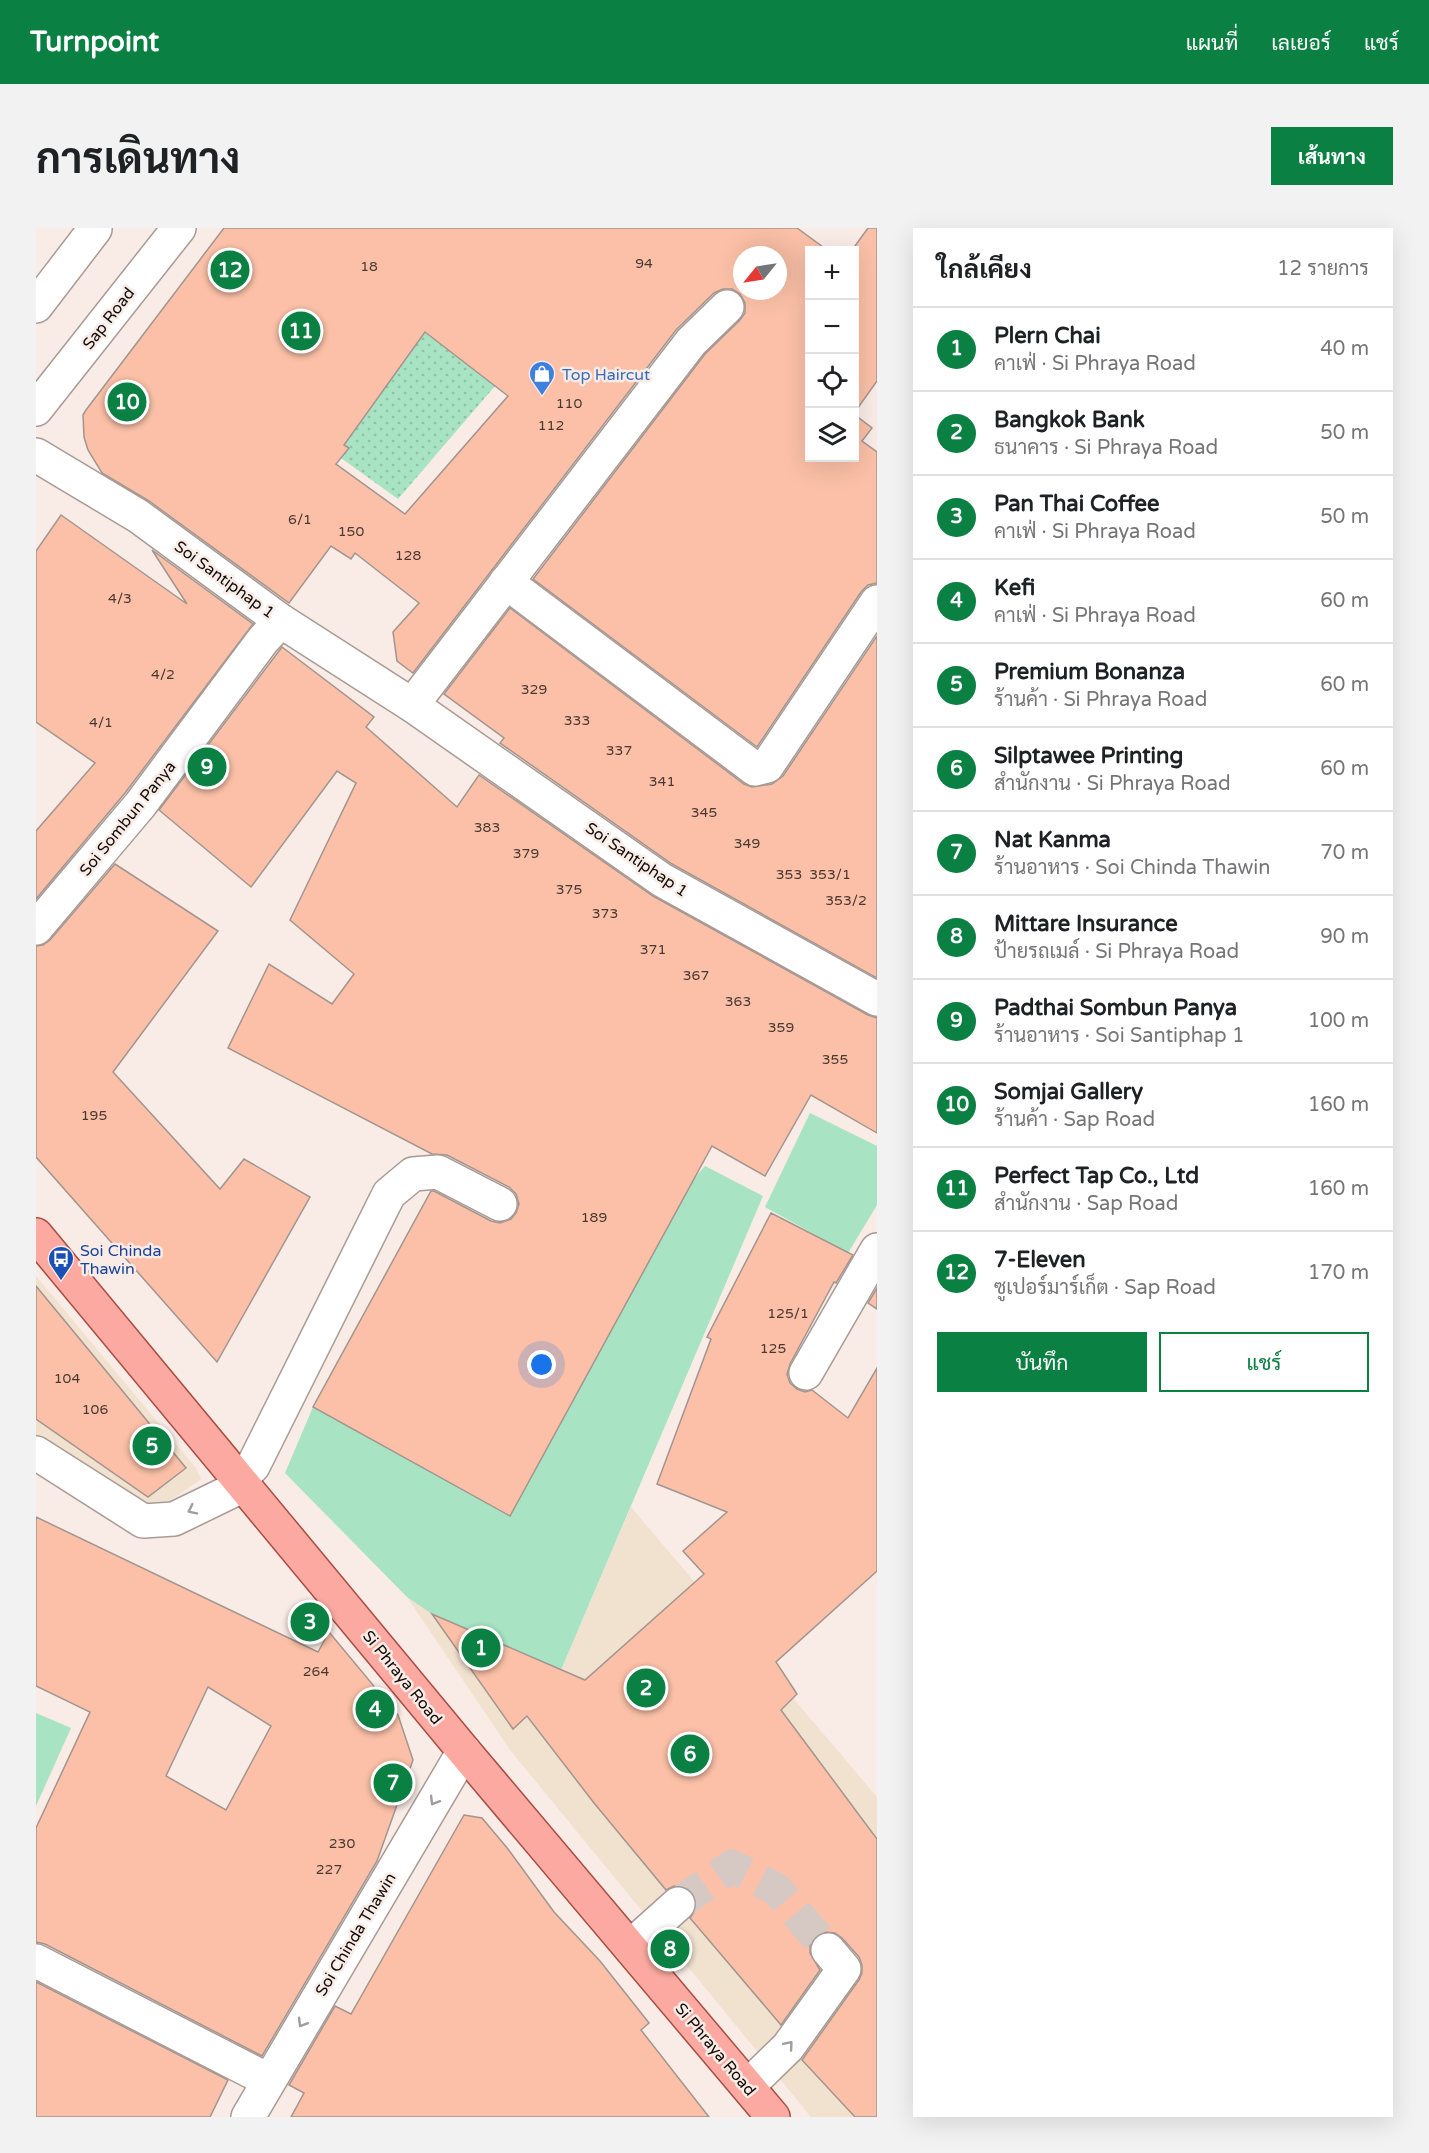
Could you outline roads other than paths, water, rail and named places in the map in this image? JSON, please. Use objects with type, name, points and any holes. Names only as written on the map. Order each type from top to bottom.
[{"type":"main road","name":"Si Phraya Road","points":[[36,1235],[464,1751],[773,2117]]},
{"type":"street","name":"Sap Road","points":[[36,409],[179,228]]},
{"type":"street","points":[[36,306],[95,229]]},
{"type":"street","points":[[412,705],[691,342],[727,307]]},
{"type":"street","name":"Soi Santiphap 1","points":[[36,455],[138,516],[281,621],[412,705],[662,880],[875,994]]},
{"type":"street","points":[[506,582],[754,769],[767,766],[877,602]]},
{"type":"street","name":"Soi Sombun Panya","points":[[36,928],[141,805],[263,640],[281,621]]},
{"type":"street","points":[[36,1454],[143,1521],[174,1519],[242,1482],[253,1466],[389,1194],[413,1174],[438,1172],[500,1204]]},
{"type":"street","points":[[806,1373],[877,1250]]},
{"type":"street","name":"Soi Chinda Thawin","points":[[248,2117],[464,1751]]},
{"type":"street","points":[[630,1947],[678,1904]]},
{"type":"street","points":[[748,2086],[788,2047],[844,1970],[828,1950]]},
{"type":"street","points":[[36,1961],[268,2080]]},
{"type":"tunnel","points":[[678,1904],[732,1866],[776,1889],[828,1950]]},
{"type":"place","name":"7-Eleven","points":[[230,270]]},
{"type":"place","name":"Perfect Tap Co., Ltd","points":[[301,331]]},
{"type":"place","name":"Top Haircut","points":[[542,397]]},
{"type":"place","name":"Somjai Gallery","points":[[127,402]]},
{"type":"place","name":"Padthai Sombun Panya","points":[[207,767]]},
{"type":"place","name":"Soi Chinda Thawin","points":[[61,1282]]},
{"type":"place","name":"Premium Bonanza","points":[[152,1446]]},
{"type":"place","name":"Pan Thai Coffee","points":[[310,1622]]},
{"type":"place","name":"Plern Chai","points":[[481,1648]]},
{"type":"place","name":"Bangkok Bank","points":[[646,1688]]},
{"type":"place","name":"Kefi","points":[[375,1709]]},
{"type":"place","name":"Silptawee Printing","points":[[690,1754]]},
{"type":"place","name":"Nat Kanma","points":[[393,1783]]},
{"type":"place","name":"Mittare Insurance","points":[[670,1949]]}]
